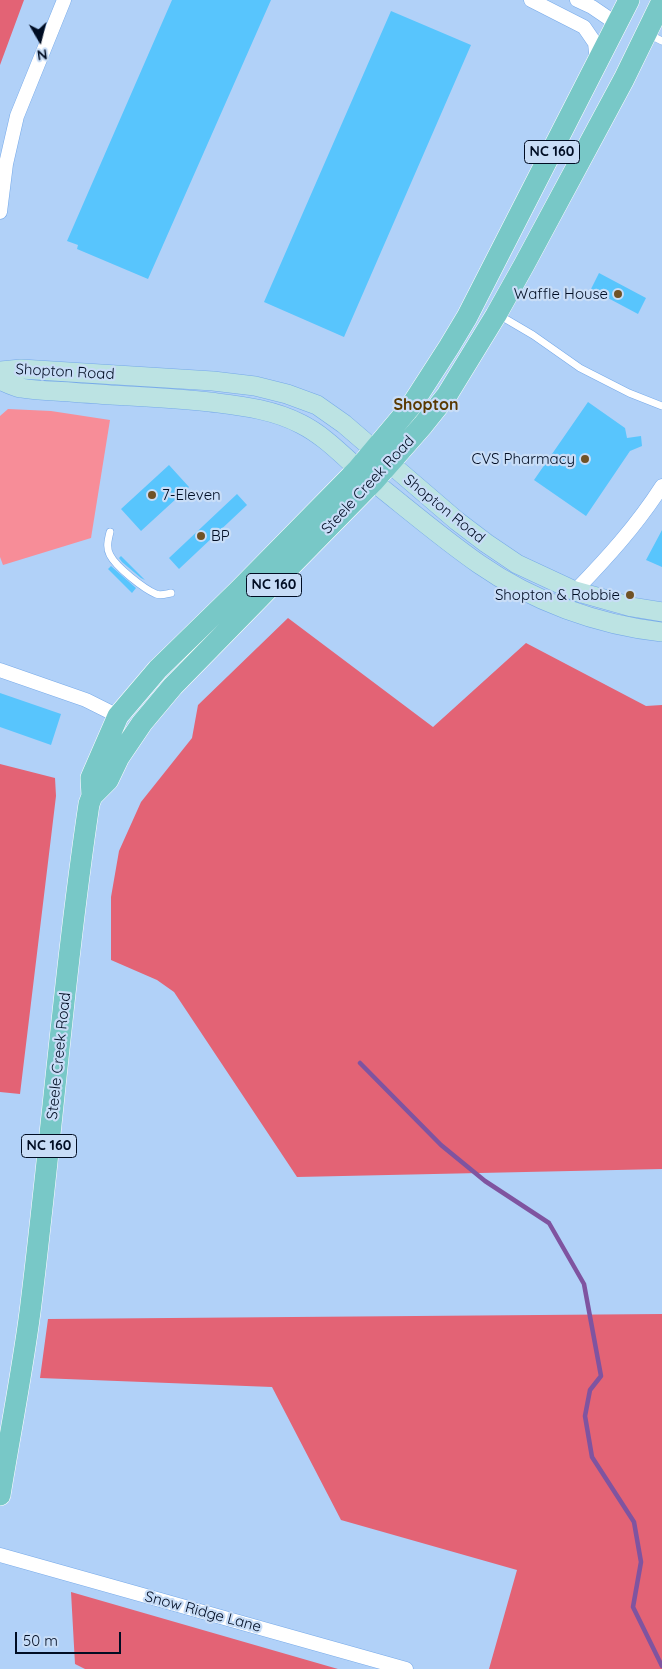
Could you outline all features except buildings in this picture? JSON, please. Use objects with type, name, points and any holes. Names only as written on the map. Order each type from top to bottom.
[{"type":"main road","name":"Steele Creek Road","points":[[382,457],[411,406],[467,317],[629,0]]},
{"type":"main road","points":[[647,0],[639,17],[639,27],[654,37]]},
{"type":"main road","name":"Steele Creek Road","points":[[92,796],[108,780],[119,757],[142,723],[173,686],[365,475],[382,457],[423,425],[447,394],[496,315],[624,79],[654,37],[662,2]]},
{"type":"main road","points":[[547,220],[592,104],[620,50],[623,37],[617,24]]},
{"type":"main road","name":"Steele Creek Road","points":[[0,1495],[30,1314],[79,868],[89,804],[92,796],[91,778],[118,716],[158,669],[239,590],[365,475]]},
{"type":"street","points":[[0,212],[6,164],[17,116],[64,0]]},
{"type":"street","points":[[531,0],[584,27],[595,43],[597,63]]},
{"type":"street","points":[[577,0],[592,7],[617,24]]},
{"type":"street","name":"Shopton Road","points":[[0,370],[21,368],[213,381],[256,386],[287,394],[316,406],[344,424],[457,522],[517,564],[575,591],[632,607],[662,612]]},
{"type":"street","name":"Shopton Road","points":[[0,380],[20,388],[174,398],[244,406],[270,412],[302,424],[480,564],[505,580],[537,596],[588,616],[615,624],[662,632]]},
{"type":"street","points":[[575,591],[611,555],[648,508],[662,486]]},
{"type":"street","points":[[0,670],[86,700],[118,716]]},
{"type":"street","name":"Snow Ridge Lane","points":[[0,1555],[406,1669]]},
{"type":"lane","points":[[496,315],[533,335],[580,368],[630,394],[662,406]]},
{"type":"lane","points":[[110,532],[107,542],[110,555],[140,585],[158,595],[172,593]]},
{"type":"shaded area","points":[[0,0],[24,0],[0,65]]},
{"type":"shaded area","points":[[8,409],[51,411],[110,420],[91,538],[3,565],[0,557],[0,416]]},
{"type":"shaded area","points":[[288,618],[433,727],[526,643],[646,706],[662,705],[662,1169],[297,1177],[174,992],[157,980],[111,960],[111,897],[119,851],[141,802],[192,738],[198,705]]},
{"type":"shaded area","points":[[0,764],[55,778],[56,796],[20,1094],[0,1092]]},
{"type":"shaded area","points":[[662,1314],[662,1669],[489,1669],[517,1570],[341,1520],[272,1387],[40,1378],[48,1319]]},
{"type":"shaded area","points":[[71,1592],[338,1669],[85,1669],[75,1664]]},
{"type":"waterway","points":[[360,1063],[441,1145],[485,1181],[549,1223],[584,1284],[601,1376],[590,1390],[585,1416],[592,1457],[634,1522],[641,1562],[633,1607],[662,1666]]},
{"type":"place","name":"Waffle House","points":[[618,294]]},
{"type":"place","name":"CVS Pharmacy","points":[[585,459]]},
{"type":"place","name":"7-Eleven","points":[[152,495]]},
{"type":"place","name":"BP","points":[[201,536]]},
{"type":"place","name":"Shopton & Robbie","points":[[630,595]]},
{"type":"district","name":"Shopton","points":[[426,405]]}]
